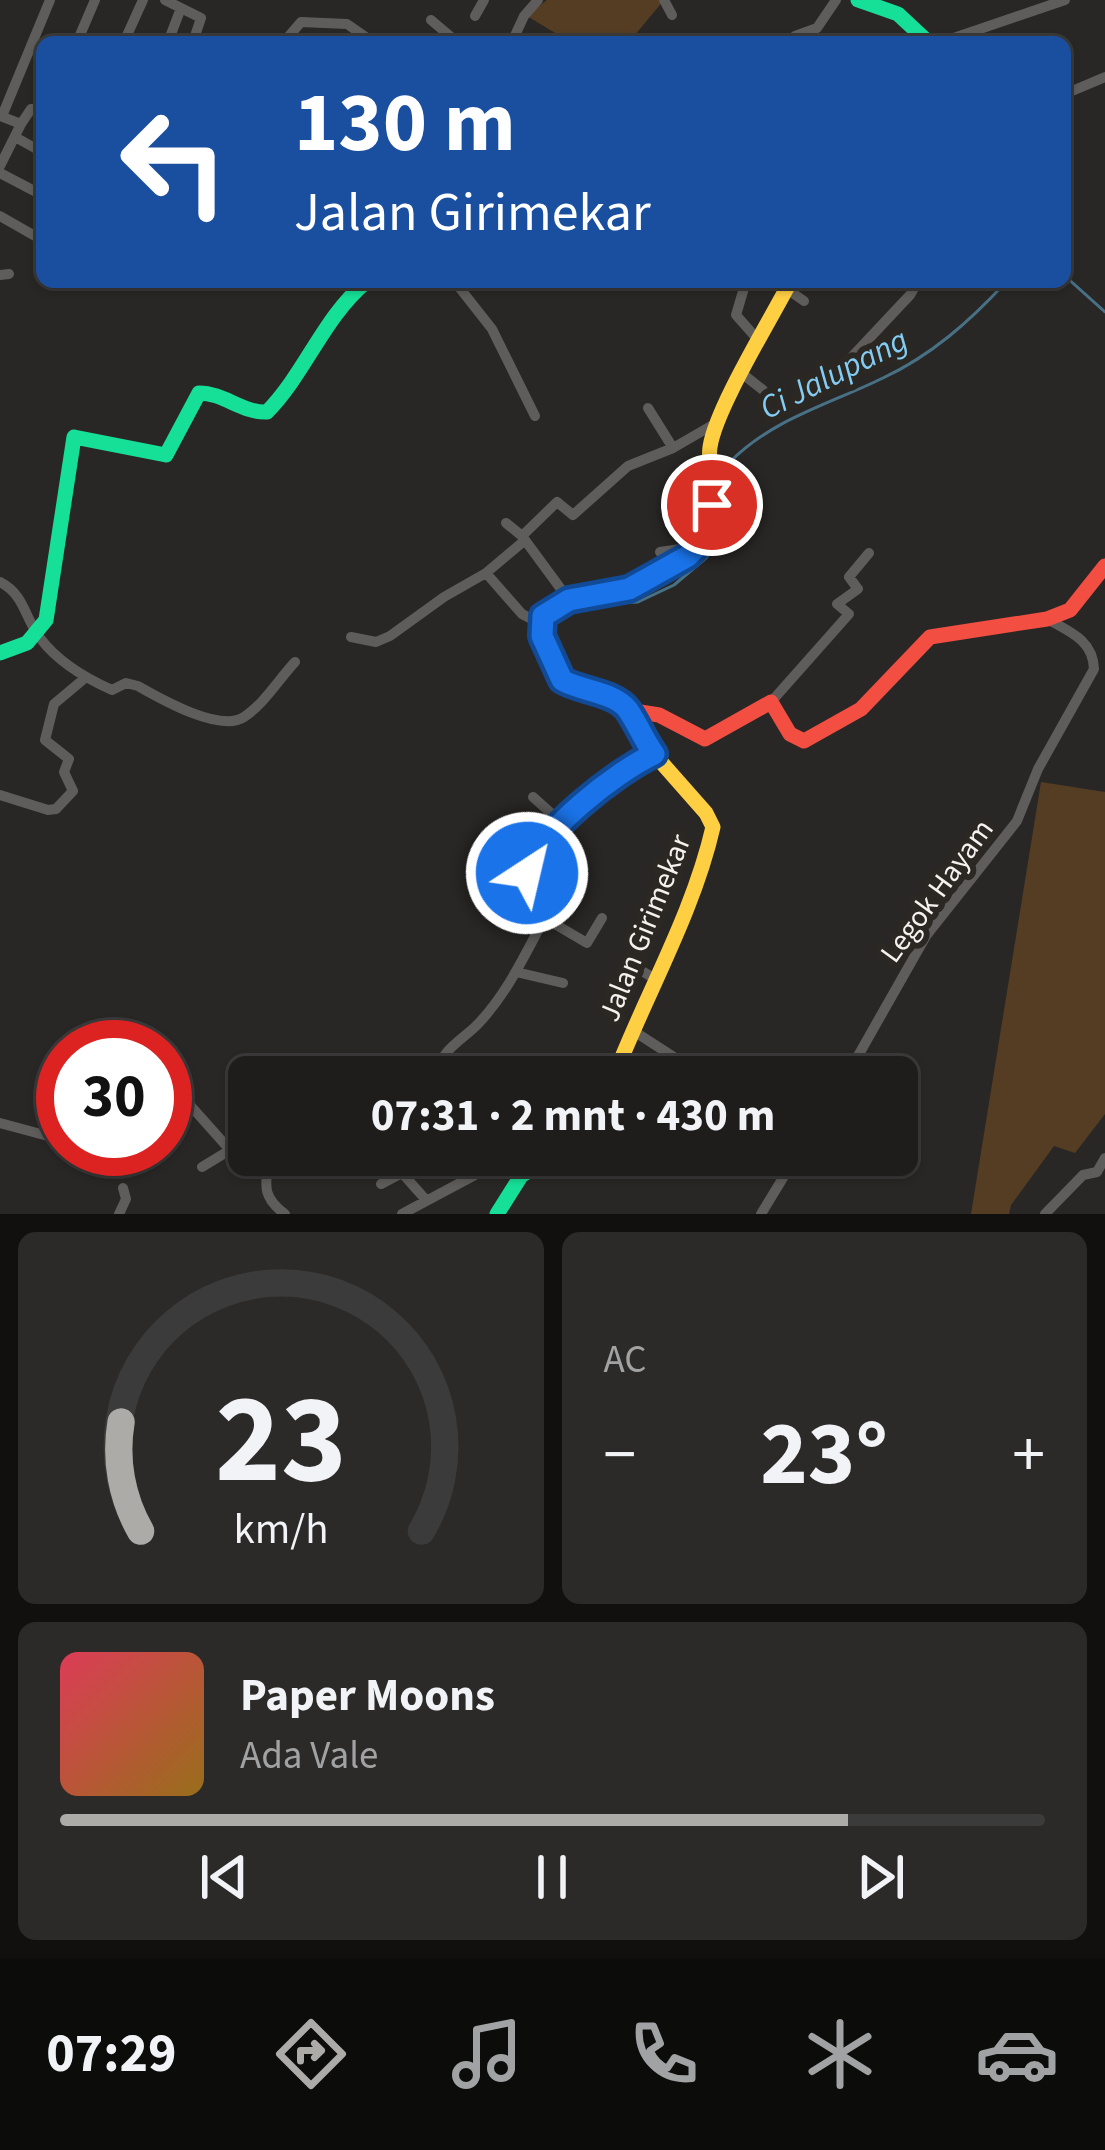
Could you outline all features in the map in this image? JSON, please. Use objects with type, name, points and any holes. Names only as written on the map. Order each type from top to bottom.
[{"type":"street","points":[[21,124],[1,116],[50,0]]},
{"type":"street","points":[[80,36],[95,0]]},
{"type":"street","points":[[127,36],[142,0]]},
{"type":"street","points":[[165,0],[201,18],[195,36]]},
{"type":"street","points":[[475,16],[484,0]]},
{"type":"street","points":[[664,0],[672,15]]},
{"type":"street","points":[[795,36],[817,28],[836,0]]},
{"type":"street","points":[[858,0],[894,3],[925,36]]},
{"type":"street","points":[[960,36],[1065,0]]},
{"type":"street","points":[[515,36],[532,1]]},
{"type":"street","points":[[170,36],[182,8]]},
{"type":"street","points":[[431,20],[450,36]]},
{"type":"street","points":[[289,36],[301,22],[340,22],[363,36]]},
{"type":"street","points":[[1071,91],[1105,77]]},
{"type":"street","points":[[36,109],[21,124],[0,169],[36,191]]},
{"type":"street","points":[[15,137],[36,149]]},
{"type":"street","points":[[0,216],[36,237]]},
{"type":"street","points":[[0,653],[16,651],[38,635],[46,620],[74,437],[166,455],[172,451],[185,409],[199,393],[213,392],[251,413],[267,412],[297,377],[354,288]]},
{"type":"street","points":[[460,288],[492,329],[535,416]]},
{"type":"street","points":[[744,288],[736,315],[759,341]]},
{"type":"street","points":[[539,623],[552,608],[569,600],[629,589],[697,549],[711,526],[710,447],[718,422],[786,288]]},
{"type":"street","points":[[791,288],[804,301]]},
{"type":"street","points":[[848,361],[912,288]]},
{"type":"street","points":[[744,375],[764,390]]},
{"type":"street","points":[[648,408],[673,448]]},
{"type":"street","points":[[351,637],[376,642],[390,636],[486,573],[557,502],[572,515],[628,466],[718,422]]},
{"type":"street","points":[[506,523],[523,538],[569,600]]},
{"type":"street","points":[[660,551],[697,549]]},
{"type":"street","points":[[486,573],[521,614],[539,623],[562,680],[617,701],[628,710],[659,715],[705,739],[771,702],[849,614],[837,604],[858,589],[849,578],[869,554]]},
{"type":"street","points":[[771,702],[790,734],[804,741],[861,709],[930,637],[1047,619],[1070,610],[1105,566]]},
{"type":"street","points":[[0,582],[21,597],[38,635],[85,678],[112,689],[126,683],[138,686],[225,722],[247,716],[296,662]]},
{"type":"street","name":"Legok Hayam","points":[[857,1056],[926,936],[1017,821],[1037,770],[1094,670],[1093,656],[1083,639],[1047,619]]},
{"type":"street","points":[[0,795],[48,810],[70,798],[73,791],[64,772],[68,759],[45,740],[54,704],[85,678]]},
{"type":"street","name":"Jalan Girimekar","points":[[622,1056],[671,948],[712,827],[706,813],[654,754],[628,710]]},
{"type":"street","points":[[554,902],[528,877],[526,869],[562,824],[632,765],[654,754]]},
{"type":"street","points":[[532,797],[562,824]]},
{"type":"street","points":[[554,902],[552,921],[585,943],[602,918]]},
{"type":"street","points":[[443,1056],[477,1025],[516,971],[554,902]]},
{"type":"street","points":[[626,962],[655,979]]},
{"type":"street","points":[[516,971],[563,982]]},
{"type":"street","points":[[632,1030],[672,1056]]},
{"type":"street","points":[[192,1107],[228,1148]]},
{"type":"street","points":[[0,1123],[36,1133]]},
{"type":"street","points":[[202,1167],[228,1151]]},
{"type":"street","points":[[1045,1214],[1083,1175],[1097,1172],[1105,1158]]},
{"type":"street","points":[[381,1184],[402,1173],[426,1200]]},
{"type":"street","points":[[266,1176],[263,1189],[285,1214]]},
{"type":"street","points":[[402,1214],[468,1176]]},
{"type":"street","points":[[496,1214],[521,1176]]},
{"type":"street","points":[[760,1214],[784,1176]]},
{"type":"street","points":[[119,1214],[126,1199],[123,1188]]},
{"type":"shaded area","points":[[547,0],[664,0],[634,36],[560,36],[527,16]]},
{"type":"shaded area","points":[[1041,782],[1105,792],[1105,1114],[1075,1153],[1054,1146],[1009,1214],[971,1214]]},
{"type":"waterway","name":"Ci Jalupang","points":[[1071,281],[1105,312]]},
{"type":"waterway","name":"Ci Jalupang","points":[[551,620],[580,605],[638,602],[674,585],[706,558],[725,532],[730,462],[746,447],[783,423],[918,359],[1000,288]]},
{"type":"traffic: fast","points":[[858,0],[898,14],[922,36]]},
{"type":"traffic: fast","points":[[0,653],[27,643],[46,620],[74,437],[166,455],[199,393],[267,412],[360,288]]},
{"type":"traffic: fast","points":[[497,1214],[521,1176]]},
{"type":"traffic: slow","points":[[623,1056],[681,922],[713,827],[654,754],[628,710],[618,701],[562,680],[539,623],[570,602],[637,585],[701,546],[711,525],[709,459],[714,430],[787,288]]},
{"type":"traffic: jam","points":[[628,710],[659,715],[705,739],[771,702],[790,734],[804,741],[861,709],[930,637],[1047,619],[1070,610],[1105,566]]},
{"type":"route","points":[[527,873],[533,857],[556,828],[632,765],[654,754],[628,710],[617,701],[562,680],[539,623],[552,608],[569,600],[629,589],[688,556],[707,536],[712,505]]}]
